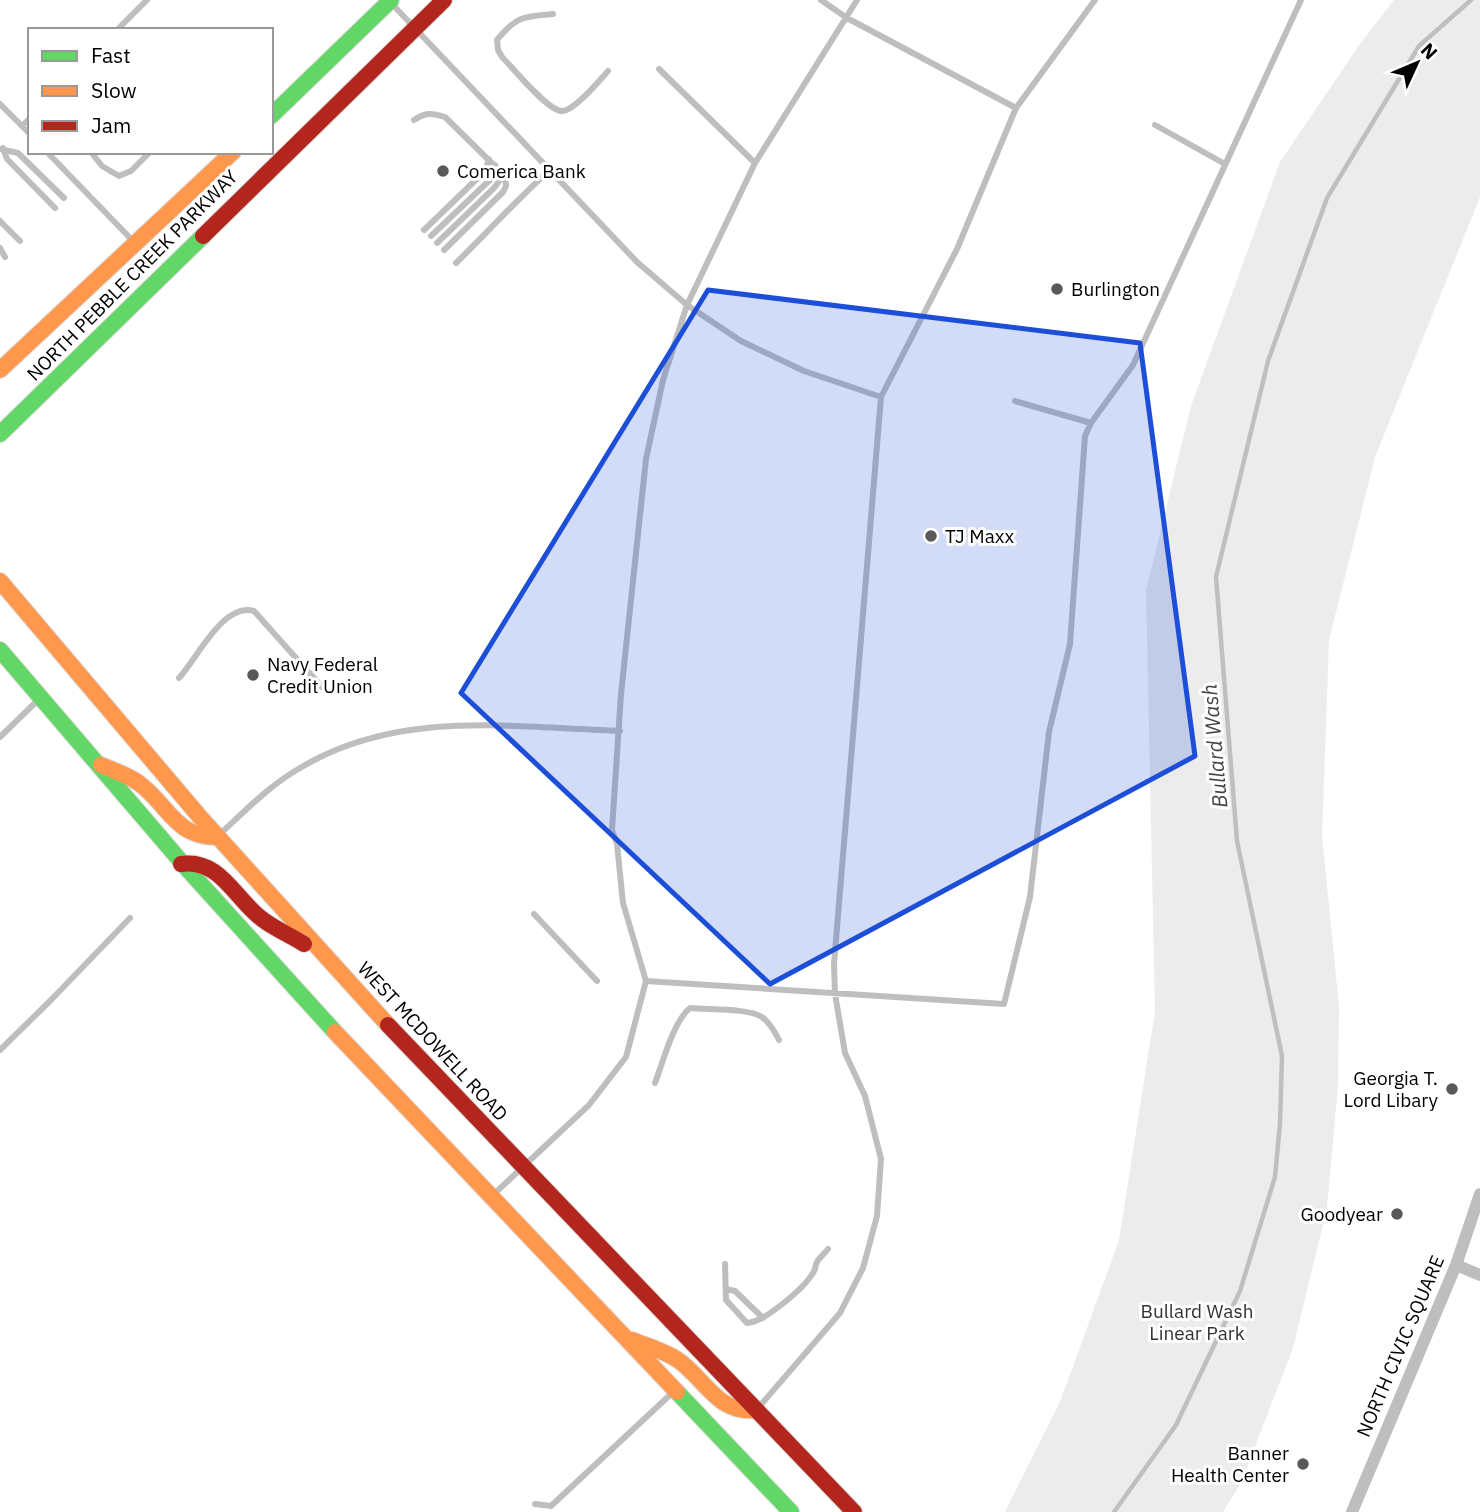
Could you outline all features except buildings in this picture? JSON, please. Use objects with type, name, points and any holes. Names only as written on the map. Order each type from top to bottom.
[{"type":"main road","name":"NORTH PEBBLE CREEK PARKWAY","points":[[0,434],[444,0]]},
{"type":"main road","points":[[273,114],[390,1]]},
{"type":"main road","name":"NORTH PEBBLE CREEK PARKWAY","points":[[0,370],[231,154]]},
{"type":"main road","name":"WEST MCDOWELL ROAD","points":[[0,581],[218,837],[324,956],[854,1512]]},
{"type":"main road","points":[[0,650],[181,864],[290,985],[792,1512]]},
{"type":"main road","points":[[93,761],[141,783],[189,834],[200,838],[218,837]]},
{"type":"main road","points":[[181,864],[190,861],[212,868],[260,917],[324,956]]},
{"type":"main road","points":[[621,1334],[680,1361],[729,1410],[746,1413],[755,1410]]},
{"type":"street","name":"NORTH CIVIC SQUARE","points":[[1352,1512],[1456,1265],[1480,1194]]},
{"type":"street","points":[[1456,1265],[1480,1275]]},
{"type":"lane","points":[[119,28],[147,0]]},
{"type":"lane","points":[[821,0],[847,18],[1016,108]]},
{"type":"lane","points":[[490,1198],[589,1105],[626,1057],[646,981],[623,903],[617,844],[612,830],[621,694],[646,459],[663,380],[687,305],[755,163],[857,0]]},
{"type":"lane","points":[[755,1410],[840,1313],[863,1268],[877,1216],[881,1159],[865,1097],[845,1053],[835,995],[834,964],[881,397],[957,249],[1016,108],[1095,0]]},
{"type":"lane","points":[[646,981],[1003,1004],[1030,897],[1049,732],[1070,644],[1085,436],[1091,423],[1133,366],[1301,0]]},
{"type":"lane","points":[[390,1],[637,262],[687,305],[741,341],[791,365],[881,397]]},
{"type":"lane","points":[[553,14],[524,16],[514,21],[497,40],[502,57],[545,102],[556,110],[564,111],[575,106],[608,71]]},
{"type":"lane","points":[[659,69],[755,163]]},
{"type":"lane","points":[[0,104],[28,132]]},
{"type":"lane","points":[[414,120],[424,114],[433,113],[445,117],[501,171],[506,181],[503,192],[444,250]]},
{"type":"lane","points":[[22,126],[28,120]]},
{"type":"lane","points":[[1155,125],[1225,164]]},
{"type":"lane","points":[[2,149],[18,153],[64,198]]},
{"type":"lane","points":[[2,149],[7,159],[55,208]]},
{"type":"lane","points":[[49,154],[136,244]]},
{"type":"lane","points":[[93,154],[102,166],[119,176],[131,171],[148,154]]},
{"type":"lane","points":[[424,230],[485,171],[489,159]]},
{"type":"lane","points":[[431,236],[492,178],[495,165]]},
{"type":"lane","points":[[456,263],[550,170]]},
{"type":"lane","points":[[437,243],[494,188],[500,180],[501,171]]},
{"type":"lane","points":[[0,221],[20,241]]},
{"type":"lane","points":[[0,248],[5,257]]},
{"type":"lane","points":[[1016,401],[1091,423]]},
{"type":"lane","points":[[179,678],[191,665],[205,639],[239,610],[246,609],[254,611],[322,687]]},
{"type":"lane","points":[[0,737],[40,698]]},
{"type":"lane","points":[[218,837],[286,777],[329,753],[362,740],[442,725],[483,724],[620,731]]},
{"type":"lane","points":[[534,914],[597,981]]},
{"type":"lane","points":[[0,1050],[130,918]]},
{"type":"lane","points":[[655,1083],[678,1025],[684,1013],[691,1008],[752,1013],[762,1017],[771,1026],[779,1040]]},
{"type":"lane","points":[[725,1264],[726,1300],[747,1322],[755,1322],[775,1310],[814,1272],[817,1261],[828,1249]]},
{"type":"lane","points":[[726,1289],[735,1291],[763,1318]]},
{"type":"lane","points":[[535,1504],[551,1506],[676,1390]]},
{"type":"highlighted area","points":[[708,290],[1140,343],[1195,756],[770,984],[461,693]]},
{"type":"green space","name":"Bullard Wash Linear Park","points":[[1394,0],[1480,0],[1480,197],[1375,457],[1329,640],[1322,836],[1339,1007],[1338,1085],[1327,1208],[1293,1348],[1241,1483],[1223,1512],[1005,1512],[1060,1402],[1119,1240],[1155,1011],[1146,590],[1191,406],[1280,162],[1360,44]]},
{"type":"waterway","name":"Bullard Wash","points":[[1114,1512],[1176,1425],[1240,1291],[1275,1177],[1282,1056],[1237,841],[1216,577],[1268,361],[1327,198],[1419,46],[1471,0]]},
{"type":"traffic: fast","points":[[273,114],[391,0]]},
{"type":"traffic: fast","points":[[0,434],[203,236]]},
{"type":"traffic: fast","points":[[0,650],[190,872],[335,1032]]},
{"type":"traffic: fast","points":[[677,1392],[791,1512]]},
{"type":"traffic: slow","points":[[0,370],[231,154]]},
{"type":"traffic: slow","points":[[0,581],[200,817],[388,1025]]},
{"type":"traffic: slow","points":[[101,765],[140,784],[174,819],[192,832],[218,837]]},
{"type":"traffic: slow","points":[[335,1032],[677,1392]]},
{"type":"traffic: slow","points":[[632,1340],[678,1360],[713,1394],[731,1407],[755,1410]]},
{"type":"traffic: jam","points":[[203,236],[444,0]]},
{"type":"traffic: jam","points":[[181,864],[195,864],[217,873],[252,911],[304,944]]},
{"type":"traffic: jam","points":[[388,1025],[854,1512]]},
{"type":"place","name":"Comerica Bank","points":[[443,171]]},
{"type":"place","name":"Burlington","points":[[1057,289]]},
{"type":"place","name":"TJ Maxx","points":[[931,536]]},
{"type":"place","name":"Navy Federal Credit Union","points":[[253,675]]},
{"type":"place","name":"Georgia T. Lord Libary","points":[[1452,1089]]},
{"type":"place","name":"Goodyear","points":[[1397,1214]]},
{"type":"place","name":"Banner Health Center","points":[[1303,1464]]}]
